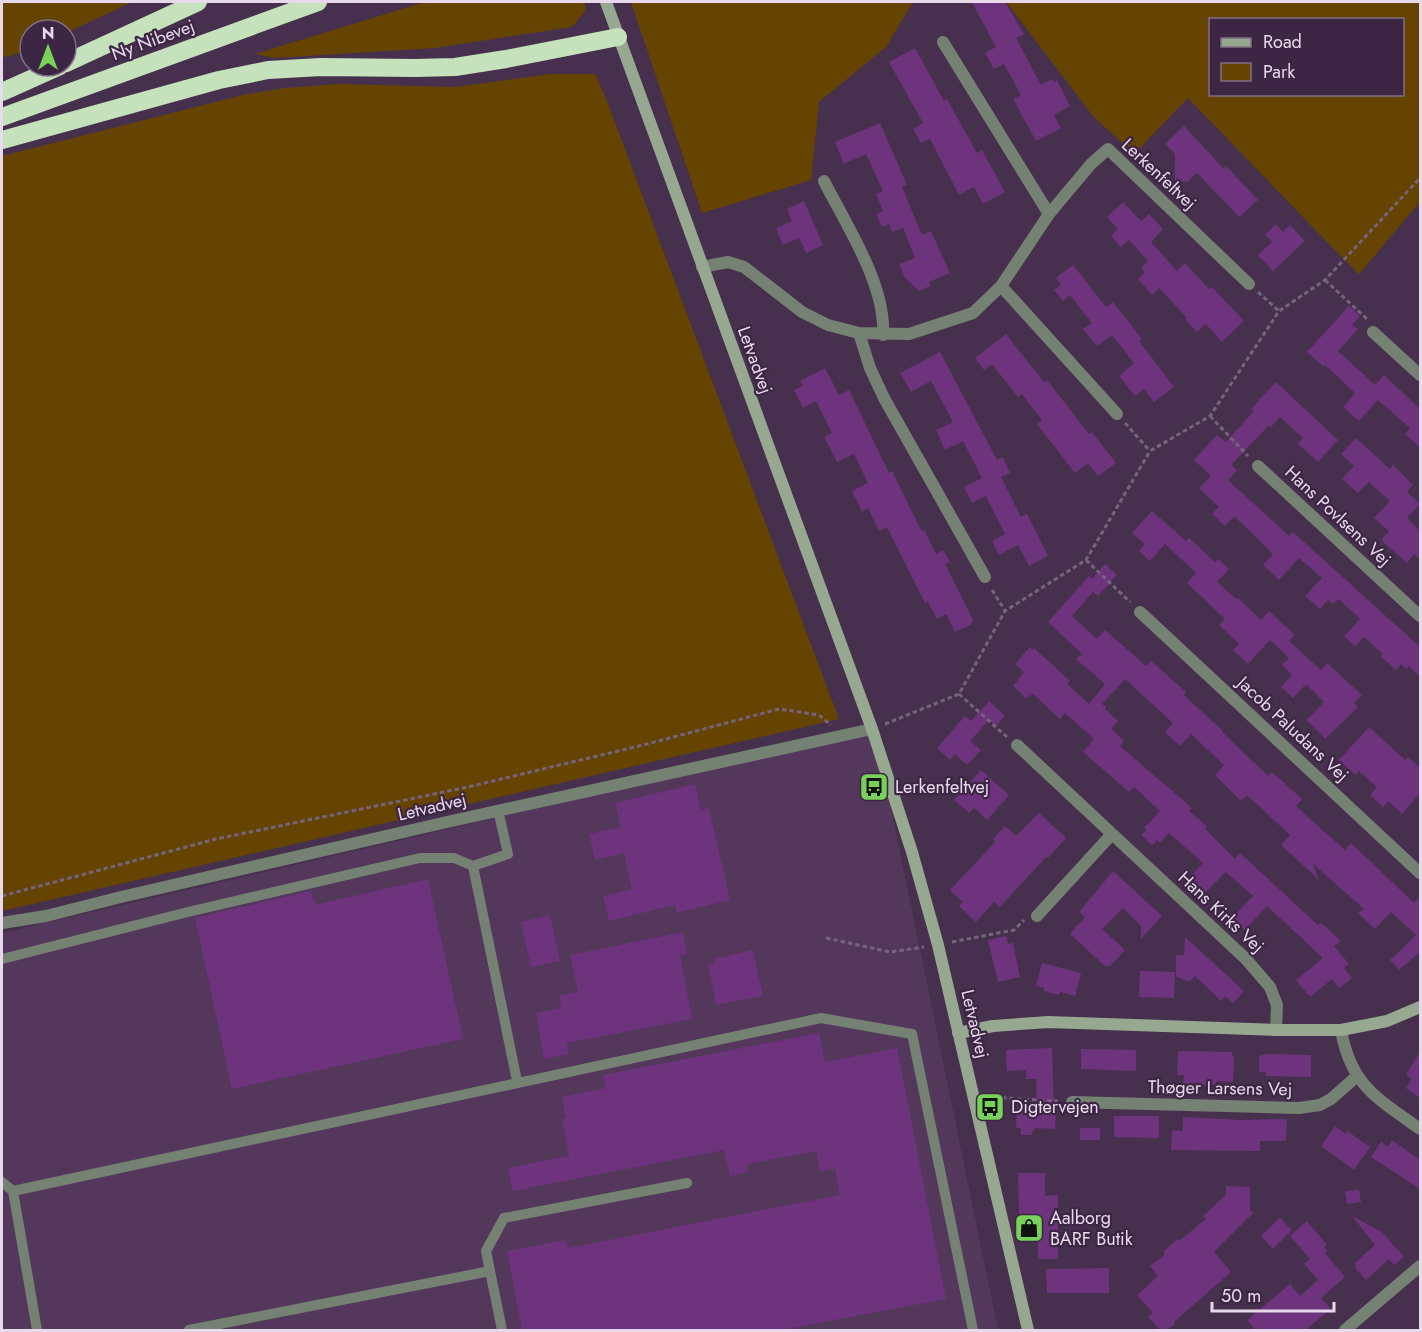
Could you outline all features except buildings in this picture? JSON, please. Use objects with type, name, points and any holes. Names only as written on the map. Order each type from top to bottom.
[{"type":"highway","points":[[78,57],[198,2]]},
{"type":"highway","name":"Ny Nibevej","points":[[2,117],[318,2]]},
{"type":"highway","points":[[2,140],[219,80],[268,70],[321,67],[455,67],[618,38]]},
{"type":"highway","points":[[2,92],[33,78]]},
{"type":"street","name":"Letvadvej","points":[[606,2],[872,729],[912,852],[938,945],[1028,1330]]},
{"type":"street","points":[[943,42],[1049,214]]},
{"type":"street","name":"Lerkenfeltvej","points":[[702,267],[728,262],[744,267],[802,312],[828,325],[859,333],[909,334],[973,313],[1001,286],[1049,214],[1091,164],[1108,149],[1249,284]]},
{"type":"street","points":[[824,181],[872,276],[882,310],[883,334]]},
{"type":"street","points":[[1001,286],[1117,414]]},
{"type":"street","points":[[1373,332],[1420,375]]},
{"type":"street","points":[[859,333],[870,368],[884,398],[984,577]]},
{"type":"street","name":"Hans Povlsens Vej","points":[[1258,466],[1420,616]]},
{"type":"street","name":"Jacob Paludans Vej","points":[[1140,612],[1420,873]]},
{"type":"street","name":"Letvadvej","points":[[2,922],[46,916],[498,810],[872,729]]},
{"type":"street","name":"Hans Kirks Vej","points":[[1017,746],[1246,958],[1270,987],[1277,1005],[1276,1030]]},
{"type":"street","points":[[1037,916],[1112,834]]},
{"type":"street","points":[[958,1033],[993,1026],[1048,1022],[1341,1030],[1387,1020],[1420,1007]]},
{"type":"street","points":[[1341,1030],[1347,1057],[1356,1077],[1380,1100],[1420,1129]]},
{"type":"street","name":"Thøger Larsens Vej","points":[[1072,1102],[1299,1108],[1326,1102],[1356,1077]]},
{"type":"street","points":[[1345,1330],[1420,1266]]},
{"type":"lane","points":[[2,959],[188,912],[420,858],[454,858],[473,866],[507,854],[498,810]]},
{"type":"lane","points":[[473,866],[517,1081]]},
{"type":"lane","points":[[13,1191],[517,1081],[821,1018],[912,1034],[973,1330]]},
{"type":"lane","points":[[2,1182],[13,1191],[37,1330]]},
{"type":"lane","points":[[502,1330],[486,1251],[504,1218],[687,1183]]},
{"type":"lane","points":[[189,1330],[490,1271]]},
{"type":"path","points":[[872,729],[959,694],[1005,611],[1086,560],[1150,451],[1210,416],[1279,311],[1325,280],[1420,178]]},
{"type":"path","points":[[1325,280],[1371,323],[1373,332]]},
{"type":"path","points":[[1249,284],[1279,311]]},
{"type":"path","points":[[1117,414],[1150,451]]},
{"type":"path","points":[[1210,416],[1258,466]]},
{"type":"path","points":[[1086,560],[1140,612]]},
{"type":"path","points":[[984,577],[1005,611]]},
{"type":"path","points":[[959,694],[1017,746]]},
{"type":"path","points":[[2,896],[216,839],[468,787],[647,744],[778,709],[819,715],[843,736]]},
{"type":"path","points":[[974,1100],[988,1097],[1072,1102]]},
{"type":"shaded area","points":[[875,730],[998,1330],[2,1330],[2,933]]},
{"type":"green space","points":[[2,2],[132,2],[78,27],[78,18],[18,18],[18,53],[2,56]]},
{"type":"green space","points":[[425,2],[585,2],[585,11],[572,27],[435,48],[274,58],[255,54]]},
{"type":"green space","points":[[631,2],[913,2],[886,47],[819,102],[811,180],[702,213]]},
{"type":"green space","points":[[1006,2],[1420,2],[1420,202],[1359,274],[1188,98],[1134,154],[1093,116]]},
{"type":"green space","points":[[550,74],[595,74],[839,719],[2,911],[2,156],[243,95],[284,88],[339,84],[456,87]]},
{"type":"place","name":"Lerkenfeltvej","points":[[874,787]]},
{"type":"place","name":"Digtervejen","points":[[990,1107]]},
{"type":"place","name":"Aalborg BARF Butik","points":[[1029,1228]]}]
